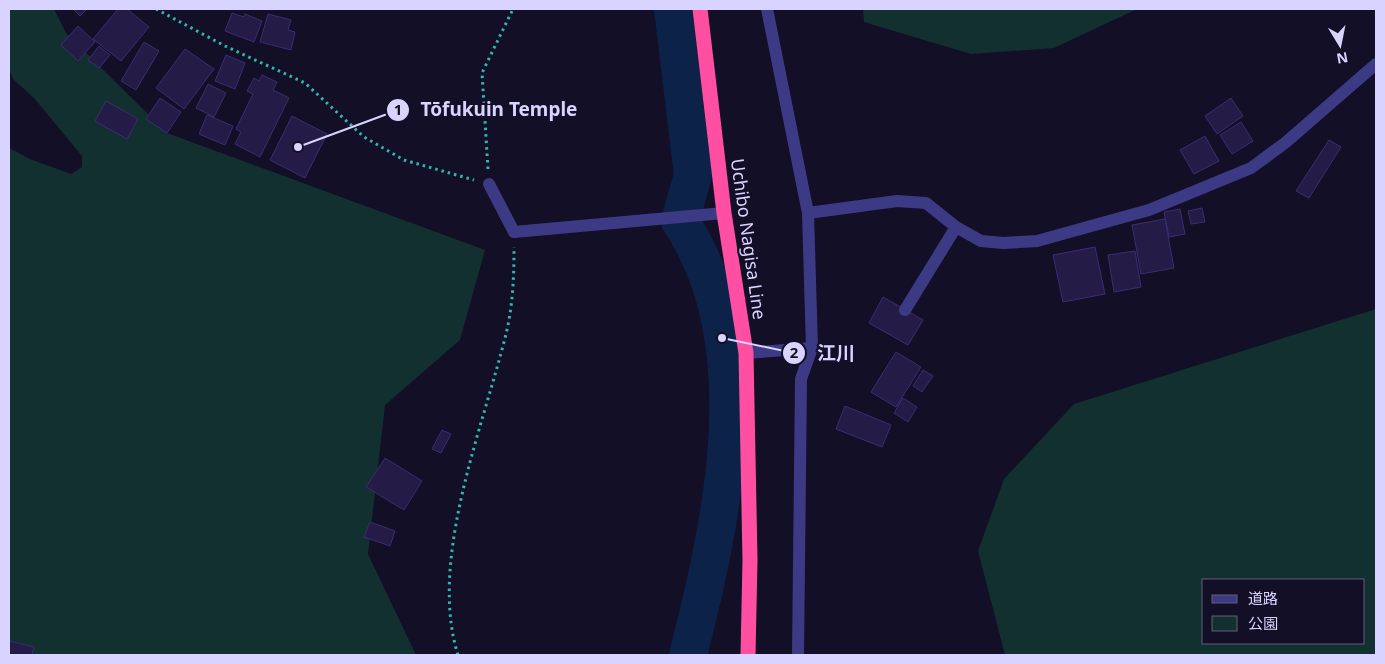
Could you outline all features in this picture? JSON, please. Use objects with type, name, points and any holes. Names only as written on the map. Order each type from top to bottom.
[{"type":"highway","name":"Uchibo Nagisa Line","points":[[700,9],[724,213],[746,353],[750,560],[748,655]]},
{"type":"street","points":[[768,9],[808,212],[812,348],[801,379],[798,655]]},
{"type":"street","points":[[808,212],[897,201],[926,203],[956,227],[981,241],[1003,243],[1037,241],[1149,210],[1222,178],[1251,168],[1285,143],[1376,64]]},
{"type":"street","points":[[489,184],[514,232],[724,213]]},
{"type":"street","points":[[905,310],[956,227]]},
{"type":"street","points":[[746,353],[812,348]]},
{"type":"path","points":[[156,9],[225,46],[305,83],[364,136],[404,160],[489,184],[482,73],[513,9]]},
{"type":"path","points":[[458,655],[451,632],[449,582],[461,501],[507,332],[514,284],[514,232]]},
{"type":"green space","points":[[9,9],[54,9],[66,33],[167,133],[485,250],[460,340],[385,405],[368,554],[416,655],[9,655],[9,148],[30,159],[71,174],[82,167],[82,156],[34,98],[13,79],[9,69]]},
{"type":"green space","points":[[863,9],[1137,9],[1054,48],[971,54],[864,22]]},
{"type":"green space","points":[[1376,309],[1376,655],[1005,655],[978,551],[1004,479],[1074,404]]},
{"type":"building","points":[[73,9],[87,9],[80,16]]},
{"type":"building","points":[[118,9],[127,9],[149,27],[121,61],[93,39]]},
{"type":"building","points":[[232,13],[244,17],[245,14],[262,21],[254,42],[225,31]]},
{"type":"building","points":[[268,14],[291,20],[288,30],[295,32],[291,50],[260,42]]},
{"type":"building","points":[[78,26],[95,42],[78,61],[61,45]]},
{"type":"building","points":[[144,42],[159,51],[136,90],[121,81]]},
{"type":"building","points":[[99,46],[110,55],[99,68],[88,60]]},
{"type":"building","points":[[185,49],[214,69],[184,109],[156,88]]},
{"type":"building","points":[[226,55],[245,63],[235,89],[215,81]]},
{"type":"building","points":[[262,75],[277,82],[273,90],[289,98],[260,157],[235,144],[241,132],[236,129],[253,94],[247,91],[254,78],[259,81]]},
{"type":"building","points":[[208,84],[226,93],[214,117],[196,108]]},
{"type":"building","points":[[160,98],[181,112],[167,133],[146,119]]},
{"type":"building","points":[[1231,98],[1243,116],[1217,134],[1205,116]]},
{"type":"building","points":[[106,101],[138,119],[127,139],[95,121]]},
{"type":"building","points":[[207,115],[233,126],[225,145],[199,134]]},
{"type":"building","points":[[292,116],[327,134],[305,178],[270,160]]},
{"type":"building","points":[[1241,122],[1253,141],[1232,154],[1220,135]]},
{"type":"building","points":[[1205,136],[1219,161],[1194,174],[1180,150]]},
{"type":"building","points":[[1329,140],[1341,147],[1309,198],[1296,191]]},
{"type":"building","points":[[1202,208],[1205,222],[1191,224],[1188,211]]},
{"type":"building","points":[[1180,209],[1185,234],[1169,237],[1164,212]]},
{"type":"building","points":[[1165,219],[1174,268],[1141,274],[1132,225]]},
{"type":"building","points":[[1095,247],[1105,294],[1063,302],[1053,255]]},
{"type":"building","points":[[1135,251],[1141,287],[1114,292],[1108,255]]},
{"type":"building","points":[[883,297],[923,320],[908,345],[869,323]]},
{"type":"building","points":[[896,352],[921,367],[896,407],[871,392]]},
{"type":"building","points":[[923,370],[933,376],[922,392],[913,386]]},
{"type":"building","points":[[903,398],[917,407],[908,422],[894,413]]},
{"type":"building","points":[[845,406],[891,425],[882,447],[836,429]]},
{"type":"building","points":[[442,430],[451,434],[441,453],[432,449]]},
{"type":"building","points":[[385,458],[422,481],[404,510],[366,487]]},
{"type":"building","points":[[370,522],[395,531],[390,546],[364,537]]},
{"type":"building","points":[[9,641],[34,647],[32,655],[9,655]]},
{"type":"waterway","points":[[673,9],[693,175],[680,221],[705,269],[721,322],[728,377],[728,434],[722,492],[713,549],[688,655]]},
{"type":"place","name":"Tōfukuin Temple","points":[[298,147]]},
{"type":"place","name":"江川","points":[[722,338]]}]
